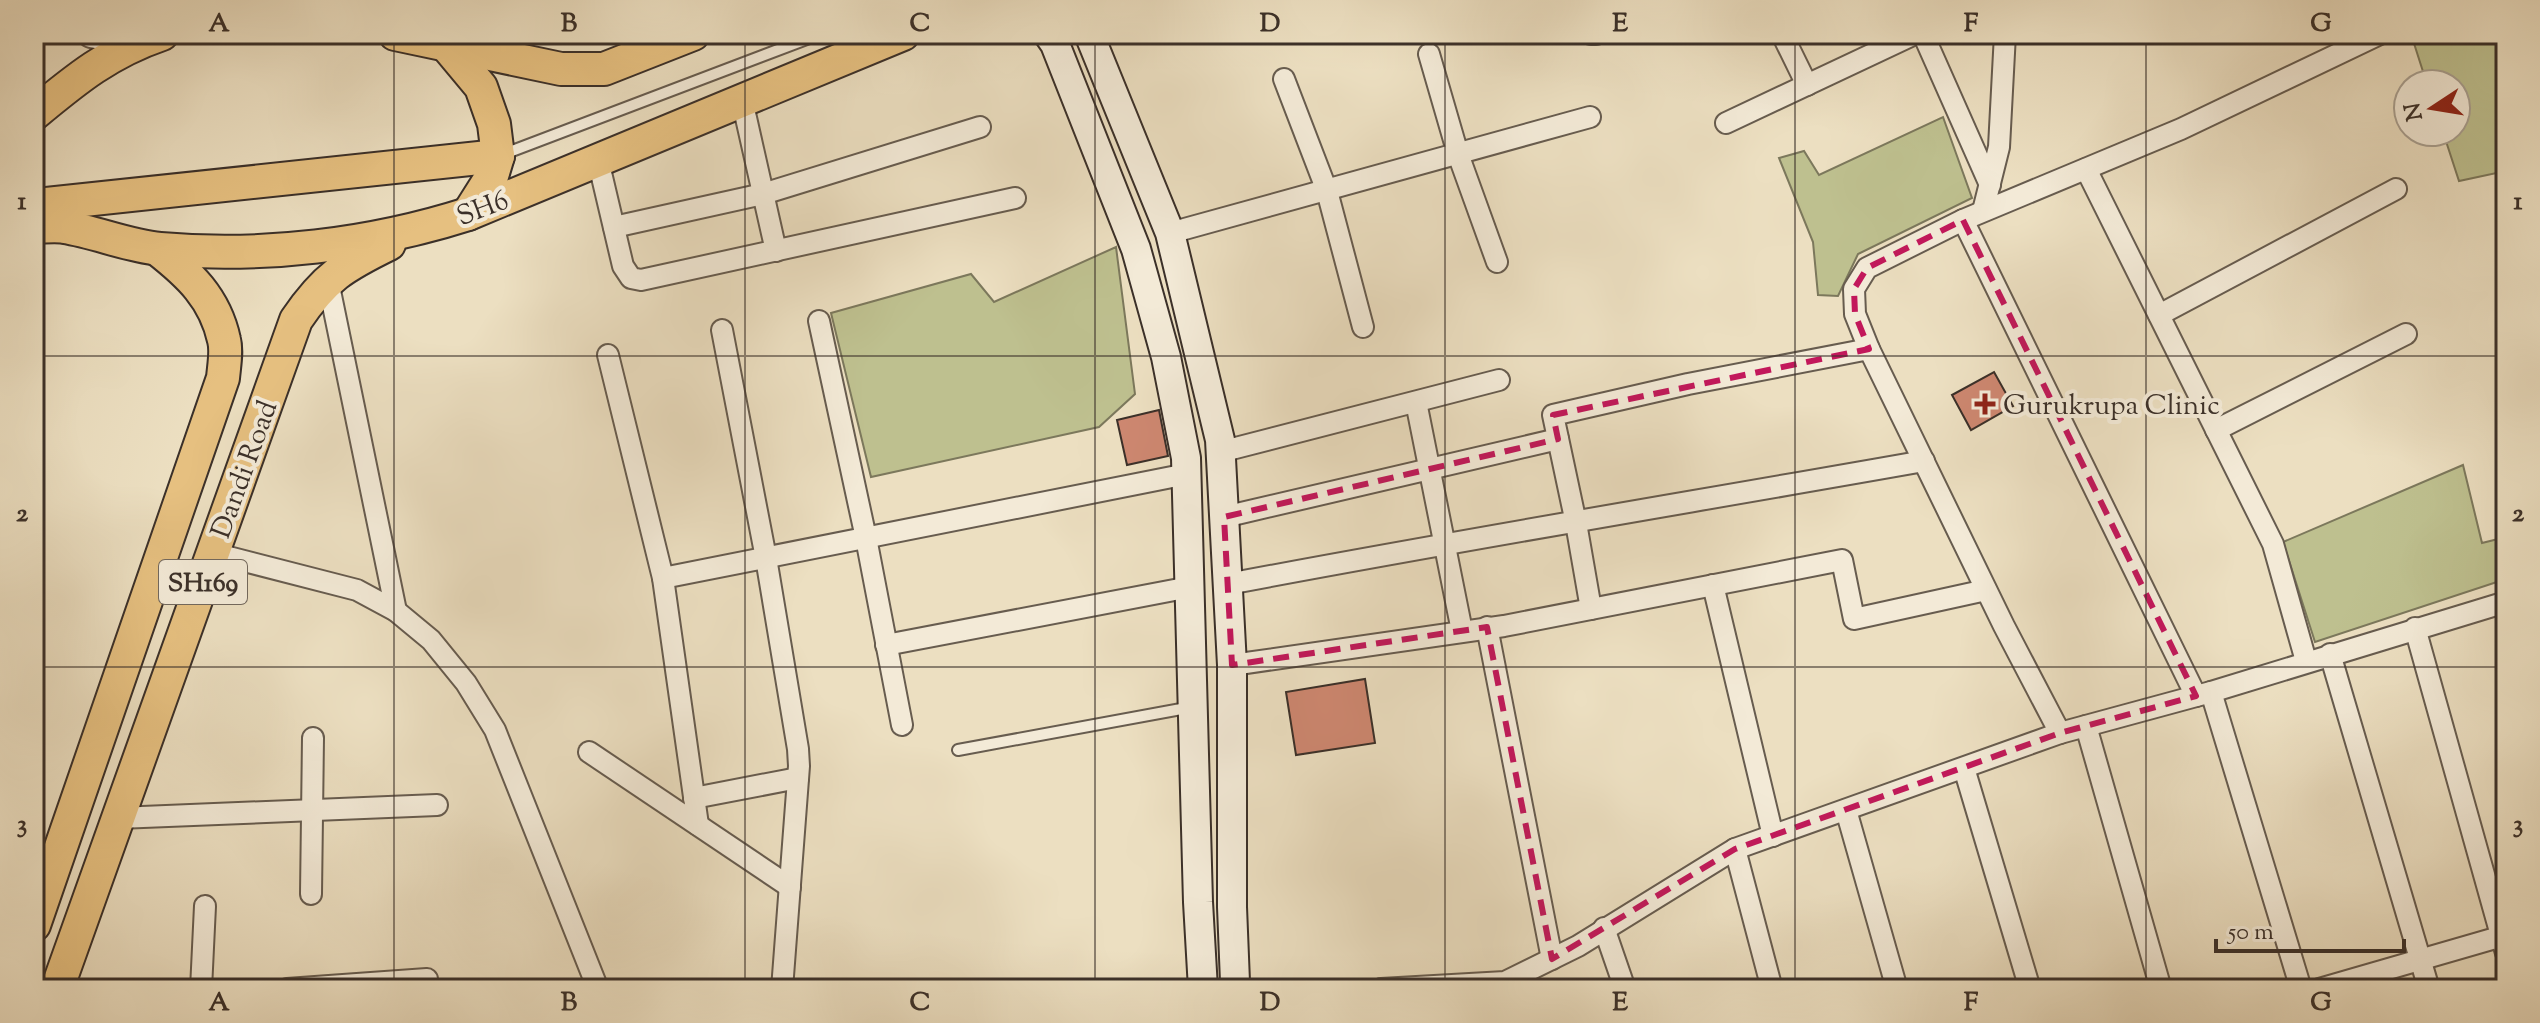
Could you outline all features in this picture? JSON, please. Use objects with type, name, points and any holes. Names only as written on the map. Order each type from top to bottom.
[{"type":"main road","points":[[395,34],[447,39],[561,69],[604,69],[637,45],[693,34]]},
{"type":"main road","name":"SH6","points":[[40,213],[157,249],[252,251],[303,247],[418,230],[468,214],[903,34]]},
{"type":"main road","points":[[1048,34],[1055,44],[1136,249],[1166,357],[1187,474],[1203,989],[1222,981],[1242,985],[1232,907],[1232,665],[1220,452],[1170,233],[1089,34]]},
{"type":"main road","points":[[34,114],[83,72],[149,38]]},
{"type":"main road","points":[[447,39],[481,87],[494,124],[498,156],[492,176],[468,214]]},
{"type":"main road","points":[[40,213],[498,156]]},
{"type":"main road","name":"Dandi Road","points":[[57,989],[296,320],[314,294],[348,264],[418,230]]},
{"type":"main road","name":"Dandi Road","points":[[34,925],[223,378],[225,342],[215,312],[193,278],[157,249]]},
{"type":"street","points":[[91,34],[149,38]]},
{"type":"street","points":[[1782,34],[1807,85]]},
{"type":"street","points":[[1726,123],[1915,34]]},
{"type":"street","points":[[1923,34],[1990,185]]},
{"type":"street","points":[[1983,211],[1999,147],[2005,34]]},
{"type":"street","points":[[2060,733],[1986,590],[1869,349],[1855,314],[1854,289],[1867,268],[1963,220],[2181,129],[2380,34]]},
{"type":"street","points":[[1429,54],[1458,154],[1497,262]]},
{"type":"street","points":[[1284,79],[1327,191],[1363,327]]},
{"type":"street","points":[[742,100],[776,251]]},
{"type":"street","points":[[1170,233],[1590,117]]},
{"type":"street","points":[[614,227],[763,194],[980,127]]},
{"type":"street","points":[[598,160],[626,272],[631,278],[641,280],[1015,198]]},
{"type":"street","points":[[2086,169],[2273,544],[2306,661]]},
{"type":"street","points":[[2159,315],[2396,189]]},
{"type":"street","points":[[1963,220],[2204,694],[2301,989]]},
{"type":"street","points":[[328,281],[396,611]]},
{"type":"street","points":[[819,321],[902,725]]},
{"type":"street","points":[[722,330],[766,558],[798,749],[782,989]]},
{"type":"street","points":[[2216,430],[2406,334]]},
{"type":"street","points":[[1591,609],[1553,415],[1688,384],[1869,349]]},
{"type":"street","points":[[608,355],[663,578],[698,825]]},
{"type":"street","points":[[1220,452],[1499,380]]},
{"type":"street","points":[[1416,402],[1462,631]]},
{"type":"street","points":[[1224,517],[1558,439]]},
{"type":"street","points":[[1228,584],[1446,543],[1924,461]]},
{"type":"street","points":[[663,578],[1187,474]]},
{"type":"street","points":[[213,553],[357,590],[396,611],[431,640],[466,683],[495,730],[598,989]]},
{"type":"street","points":[[1232,665],[1504,626],[1842,560],[1854,619],[1986,590]]},
{"type":"street","points":[[1713,585],[1773,836]]},
{"type":"street","points":[[886,645],[1190,587]]},
{"type":"street","points":[[1381,989],[1506,986],[1578,946],[1735,849],[2060,733],[2204,694],[2506,602]]},
{"type":"street","points":[[1487,627],[1552,959]]},
{"type":"street","points":[[2319,989],[2421,959],[2504,942],[2415,628]]},
{"type":"street","points":[[2330,654],[2429,989]]},
{"type":"street","points":[[2086,726],[2161,989]]},
{"type":"street","points":[[311,894],[313,738]]},
{"type":"street","points":[[589,752],[790,887]]},
{"type":"street","points":[[1964,768],[2030,989]]},
{"type":"street","points":[[694,798],[798,778]]},
{"type":"street","points":[[118,818],[437,805]]},
{"type":"street","points":[[1846,810],[1897,989]]},
{"type":"street","points":[[1735,849],[1772,989]]},
{"type":"street","points":[[201,989],[205,906]]},
{"type":"street","points":[[1604,928],[1625,989]]},
{"type":"street","points":[[287,989],[427,979]]},
{"type":"lane","points":[[498,156],[820,34]]},
{"type":"lane","points":[[958,750],[1193,707]]},
{"type":"highlighted area","points":[[1963,220],[2196,696],[2060,733],[1735,849],[1552,959],[1487,627],[1232,665],[1224,517],[1558,439],[1553,415],[1869,349],[1855,314],[1854,289],[1867,268]]},
{"type":"green space","points":[[2411,34],[2506,34],[2506,171],[2459,181],[2448,148],[2472,148],[2472,68],[2422,68]]},
{"type":"green space","points":[[1943,117],[1972,198],[1858,254],[1838,296],[1818,295],[1813,242],[1779,158],[1804,151],[1819,175]]},
{"type":"green space","points":[[1116,247],[1135,394],[1099,427],[871,477],[831,313],[971,274],[994,302]]},
{"type":"green space","points":[[2463,465],[2482,543],[2506,537],[2506,579],[2315,642],[2283,542]]},
{"type":"building","points":[[1994,372],[2013,406],[1971,430],[1952,395]]},
{"type":"building","points":[[1159,410],[1168,456],[1127,465],[1117,420]]},
{"type":"building","points":[[1365,679],[1375,743],[1296,755],[1286,692]]},
{"type":"place","name":"Gurukrupa Clinic","points":[[1985,404]]}]
